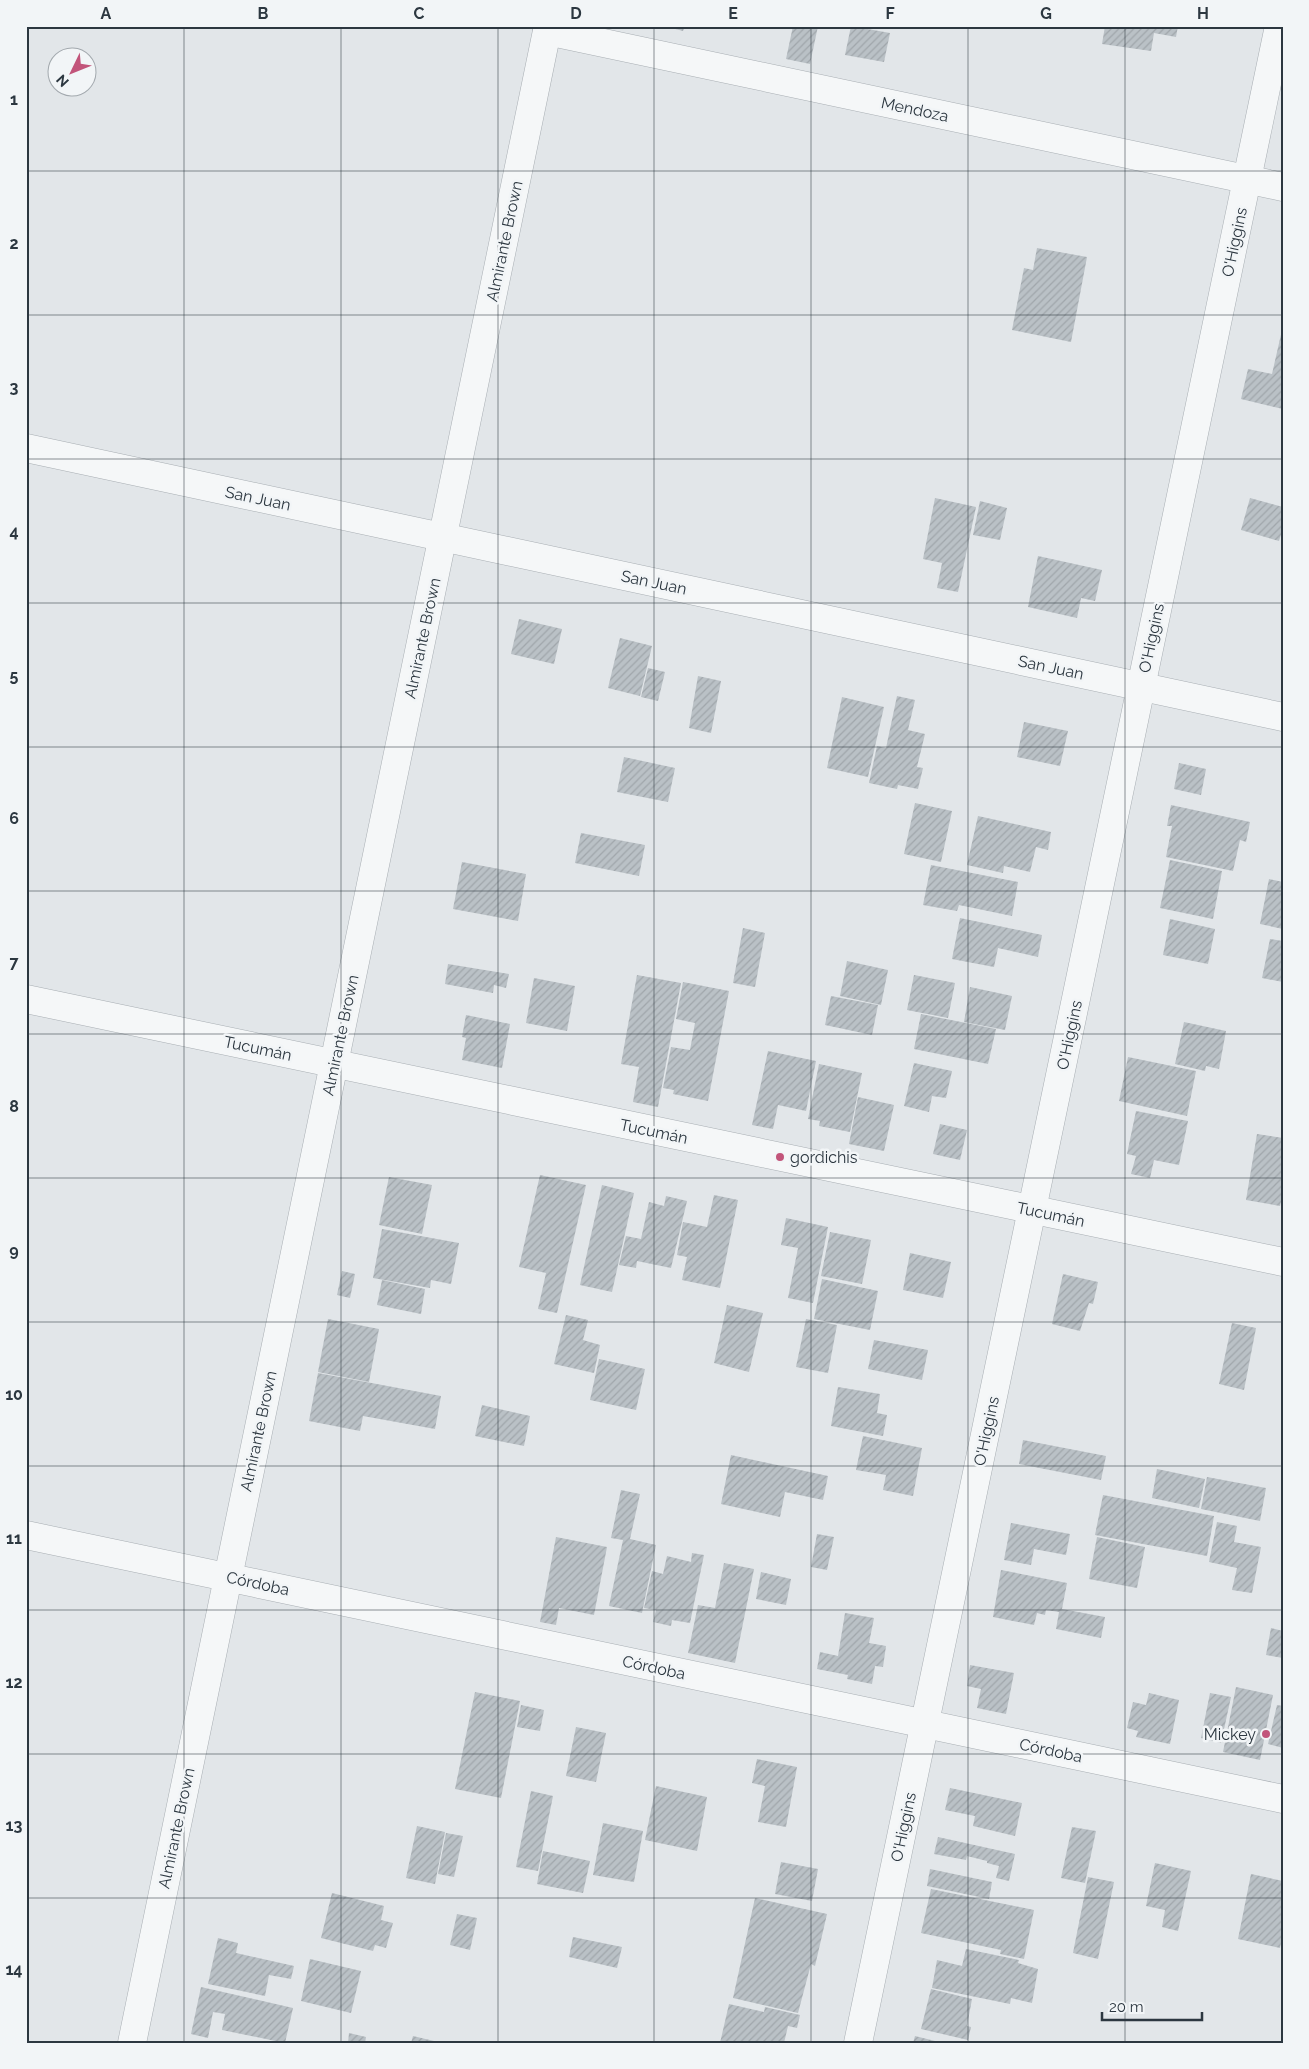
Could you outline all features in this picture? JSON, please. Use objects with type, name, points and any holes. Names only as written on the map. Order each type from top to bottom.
[{"type":"street","name":"O'Higgins","points":[[858,2043],[1279,26]]},
{"type":"street","name":"Mendoza","points":[[548,28],[1283,188]]},
{"type":"street","name":"Almirante Brown","points":[[132,2043],[548,28]]},
{"type":"street","name":"San Juan","points":[[26,448],[1283,717]]},
{"type":"street","name":"Tucumán","points":[[26,999],[1283,1262]]},
{"type":"street","name":"Córdoba","points":[[26,1535],[1283,1799]]},
{"type":"building","points":[[664,26],[685,26],[683,31]]},
{"type":"building","points":[[793,26],[818,26],[810,64],[786,59]]},
{"type":"building","points":[[851,26],[890,33],[884,62],[845,55]]},
{"type":"building","points":[[1105,26],[1178,26],[1176,37],[1154,33],[1151,51],[1102,44]]},
{"type":"building","points":[[1037,248],[1087,257],[1071,342],[1012,330],[1024,268],[1033,270]]},
{"type":"building","points":[[1282,330],[1283,409],[1241,399],[1248,369],[1272,374]]},
{"type":"building","points":[[935,498],[976,507],[958,592],[937,588],[942,563],[923,559]]},
{"type":"building","points":[[1250,498],[1283,507],[1283,528],[1279,541],[1241,530]]},
{"type":"building","points":[[980,501],[1007,508],[1000,540],[973,535]]},
{"type":"building","points":[[1038,556],[1102,570],[1095,601],[1081,598],[1077,618],[1028,607]]},
{"type":"building","points":[[519,619],[562,629],[554,664],[511,654]]},
{"type":"building","points":[[620,638],[652,646],[640,696],[608,688]]},
{"type":"building","points":[[648,668],[665,672],[658,701],[641,697]]},
{"type":"building","points":[[698,676],[721,681],[711,733],[689,728]]},
{"type":"building","points":[[897,696],[915,700],[908,730],[925,734],[917,767],[923,768],[918,789],[898,785],[897,789],[869,783],[877,746],[886,748]]},
{"type":"building","points":[[842,697],[884,707],[868,777],[827,768]]},
{"type":"building","points":[[1024,722],[1068,731],[1060,766],[1017,757]]},
{"type":"building","points":[[624,757],[675,768],[668,802],[617,792]]},
{"type":"building","points":[[1179,763],[1206,769],[1201,795],[1174,789]]},
{"type":"building","points":[[915,803],[952,811],[941,862],[904,854]]},
{"type":"building","points":[[1171,805],[1250,822],[1246,842],[1240,840],[1233,871],[1166,857],[1172,826],[1167,826]]},
{"type":"building","points":[[978,816],[1051,832],[1048,850],[1036,847],[1030,872],[1004,866],[1003,873],[967,865]]},
{"type":"building","points":[[581,833],[645,845],[639,876],[575,863]]},
{"type":"building","points":[[1170,860],[1222,871],[1213,919],[1160,908]]},
{"type":"building","points":[[462,862],[526,874],[518,921],[453,909]]},
{"type":"building","points":[[931,865],[1018,882],[1012,916],[959,905],[957,911],[923,905]]},
{"type":"building","points":[[1269,879],[1283,882],[1283,929],[1260,924]]},
{"type":"building","points":[[960,918],[1042,935],[1038,957],[998,948],[994,967],[952,959]]},
{"type":"building","points":[[1170,919],[1215,929],[1208,964],[1163,955]]},
{"type":"building","points":[[743,928],[765,933],[755,987],[733,983]]},
{"type":"building","points":[[1270,939],[1283,941],[1283,982],[1262,978]]},
{"type":"building","points":[[847,961],[888,970],[881,1005],[840,996]]},
{"type":"building","points":[[448,964],[509,974],[506,988],[494,985],[493,993],[445,984]]},
{"type":"building","points":[[637,975],[681,983],[658,1107],[633,1102],[639,1067],[621,1064]]},
{"type":"building","points":[[914,975],[955,983],[948,1018],[907,1010]]},
{"type":"building","points":[[534,978],[575,986],[567,1031],[526,1023]]},
{"type":"building","points":[[683,982],[729,991],[708,1101],[673,1094],[674,1090],[663,1088],[671,1047],[690,1050],[695,1023],[676,1019]]},
{"type":"building","points":[[970,987],[1012,996],[1005,1030],[964,1022]]},
{"type":"building","points":[[831,996],[878,1005],[872,1035],[825,1025]]},
{"type":"building","points":[[921,1014],[996,1029],[988,1064],[914,1049]]},
{"type":"building","points":[[466,1015],[510,1024],[502,1068],[462,1060],[466,1038],[462,1037]]},
{"type":"building","points":[[1184,1022],[1226,1031],[1219,1069],[1206,1066],[1205,1071],[1175,1064]]},
{"type":"building","points":[[768,1051],[816,1061],[806,1111],[778,1105],[773,1129],[752,1125]]},
{"type":"building","points":[[1128,1057],[1196,1071],[1187,1116],[1119,1101]]},
{"type":"building","points":[[914,1063],[952,1071],[946,1098],[932,1096],[929,1112],[904,1106]]},
{"type":"building","points":[[819,1064],[862,1073],[850,1132],[819,1126],[820,1121],[808,1119]]},
{"type":"building","points":[[858,1097],[894,1105],[884,1151],[849,1144]]},
{"type":"building","points":[[1136,1111],[1188,1121],[1179,1165],[1154,1160],[1150,1178],[1131,1174],[1136,1156],[1127,1154]]},
{"type":"building","points":[[940,1124],[967,1130],[960,1160],[933,1154]]},
{"type":"building","points":[[1257,1134],[1283,1138],[1283,1193],[1280,1206],[1246,1200]]},
{"type":"building","points":[[540,1175],[586,1185],[557,1313],[538,1309],[546,1273],[519,1267]]},
{"type":"building","points":[[389,1177],[432,1185],[422,1234],[379,1225]]},
{"type":"building","points":[[602,1185],[634,1193],[612,1292],[580,1285]]},
{"type":"building","points":[[714,1195],[738,1200],[720,1288],[682,1280],[687,1257],[677,1255],[683,1222],[707,1227]]},
{"type":"building","points":[[666,1196],[687,1201],[671,1268],[637,1261],[636,1268],[619,1265],[626,1236],[641,1239],[649,1202],[664,1206]]},
{"type":"building","points":[[786,1218],[828,1227],[813,1303],[788,1298],[798,1248],[781,1245]]},
{"type":"building","points":[[382,1229],[459,1243],[451,1284],[431,1280],[430,1288],[373,1278]]},
{"type":"building","points":[[830,1232],[871,1240],[862,1284],[821,1276]]},
{"type":"building","points":[[910,1253],[951,1262],[943,1298],[903,1290]]},
{"type":"building","points":[[342,1271],[355,1274],[350,1298],[337,1295]]},
{"type":"building","points":[[1063,1274],[1098,1282],[1093,1304],[1089,1303],[1080,1331],[1052,1324]]},
{"type":"building","points":[[822,1279],[878,1291],[870,1330],[814,1319]]},
{"type":"building","points":[[382,1280],[425,1289],[421,1314],[377,1305]]},
{"type":"building","points":[[727,1305],[763,1313],[749,1372],[714,1363]]},
{"type":"building","points":[[566,1315],[588,1320],[583,1340],[600,1345],[594,1373],[554,1364]]},
{"type":"building","points":[[328,1319],[379,1329],[369,1382],[318,1372]]},
{"type":"building","points":[[806,1319],[837,1325],[828,1373],[796,1367]]},
{"type":"building","points":[[1232,1323],[1256,1328],[1244,1390],[1219,1384]]},
{"type":"building","points":[[874,1340],[928,1350],[922,1380],[868,1369]]},
{"type":"building","points":[[599,1359],[645,1369],[636,1410],[590,1400]]},
{"type":"building","points":[[318,1373],[441,1396],[435,1429],[363,1416],[360,1431],[309,1421]]},
{"type":"building","points":[[838,1387],[880,1394],[877,1413],[887,1415],[883,1436],[831,1426]]},
{"type":"building","points":[[482,1405],[530,1416],[524,1446],[475,1436]]},
{"type":"building","points":[[863,1436],[922,1448],[913,1496],[883,1490],[886,1475],[856,1470]]},
{"type":"building","points":[[1023,1440],[1106,1456],[1101,1480],[1019,1464]]},
{"type":"building","points":[[731,1455],[828,1476],[823,1500],[785,1492],[780,1517],[721,1504]]},
{"type":"building","points":[[1157,1469],[1205,1479],[1199,1508],[1152,1498]]},
{"type":"building","points":[[1207,1477],[1266,1488],[1260,1521],[1201,1509]]},
{"type":"building","points":[[621,1490],[640,1494],[630,1539],[656,1545],[642,1613],[609,1606],[623,1540],[611,1538]]},
{"type":"building","points":[[1103,1495],[1214,1516],[1207,1556],[1095,1535]]},
{"type":"building","points":[[1217,1522],[1237,1526],[1234,1542],[1261,1547],[1252,1593],[1232,1590],[1237,1568],[1209,1562]]},
{"type":"building","points":[[1011,1523],[1070,1534],[1066,1555],[1034,1549],[1031,1565],[1004,1560]]},
{"type":"building","points":[[817,1534],[834,1537],[827,1570],[811,1567]]},
{"type":"building","points":[[556,1537],[607,1547],[594,1615],[559,1608],[556,1625],[540,1622]]},
{"type":"building","points":[[1097,1537],[1145,1547],[1137,1588],[1089,1579]]},
{"type":"building","points":[[692,1553],[704,1555],[690,1623],[672,1620],[671,1626],[653,1622],[656,1610],[644,1608],[652,1571],[663,1574],[667,1556],[691,1562]]},
{"type":"building","points":[[724,1563],[754,1569],[735,1663],[688,1653],[698,1605],[715,1608]]},
{"type":"building","points":[[1001,1570],[1067,1583],[1062,1609],[1105,1617],[1101,1638],[1056,1629],[1059,1612],[1046,1610],[1045,1615],[1037,1613],[1034,1625],[993,1617]]},
{"type":"building","points":[[761,1572],[791,1579],[786,1605],[756,1599]]},
{"type":"building","points":[[845,1613],[874,1618],[869,1643],[886,1646],[883,1667],[875,1666],[872,1684],[847,1679],[848,1675],[817,1669],[820,1652],[838,1656]]},
{"type":"building","points":[[1271,1628],[1283,1631],[1283,1658],[1266,1655]]},
{"type":"building","points":[[970,1665],[1014,1673],[1006,1714],[977,1708],[981,1689],[967,1686]]},
{"type":"building","points":[[1236,1687],[1273,1695],[1260,1760],[1223,1752]]},
{"type":"building","points":[[475,1692],[520,1701],[501,1798],[455,1789]]},
{"type":"building","points":[[1149,1693],[1179,1700],[1170,1744],[1136,1737],[1138,1731],[1127,1728],[1133,1702],[1146,1705]]},
{"type":"building","points":[[1210,1693],[1231,1697],[1221,1743],[1201,1738]]},
{"type":"building","points":[[521,1705],[544,1710],[540,1731],[517,1727]]},
{"type":"building","points":[[1277,1705],[1283,1706],[1283,1748],[1268,1744]]},
{"type":"building","points":[[576,1727],[606,1733],[596,1782],[566,1776]]},
{"type":"building","points":[[757,1759],[797,1767],[786,1827],[758,1822],[765,1786],[752,1783]]},
{"type":"building","points":[[656,1786],[707,1797],[697,1851],[645,1840]]},
{"type":"building","points":[[950,1788],[1022,1803],[1015,1836],[973,1826],[975,1816],[945,1810]]},
{"type":"building","points":[[531,1791],[553,1796],[538,1871],[516,1867]]},
{"type":"building","points":[[603,1823],[643,1831],[634,1882],[593,1875]]},
{"type":"building","points":[[417,1826],[445,1832],[435,1884],[406,1878]]},
{"type":"building","points":[[1072,1827],[1096,1831],[1085,1883],[1061,1878]]},
{"type":"building","points":[[446,1833],[463,1836],[454,1877],[438,1874]]},
{"type":"building","points":[[938,1837],[1015,1854],[1009,1881],[996,1878],[999,1866],[987,1863],[987,1861],[967,1856],[966,1860],[934,1854]]},
{"type":"building","points":[[543,1851],[590,1861],[583,1893],[537,1884]]},
{"type":"building","points":[[781,1862],[818,1869],[812,1901],[775,1894]]},
{"type":"building","points":[[1155,1863],[1191,1871],[1178,1931],[1162,1927],[1165,1910],[1146,1906]]},
{"type":"building","points":[[930,1869],[992,1882],[989,1899],[927,1886]]},
{"type":"building","points":[[1251,1874],[1283,1881],[1283,1933],[1280,1948],[1238,1939]]},
{"type":"building","points":[[1088,1877],[1114,1882],[1098,1959],[1073,1953]]},
{"type":"building","points":[[931,1889],[1034,1910],[1024,1959],[1000,1954],[1001,1950],[921,1933]]},
{"type":"building","points":[[332,1893],[384,1906],[381,1920],[393,1923],[386,1948],[375,1945],[373,1951],[321,1938]]},
{"type":"building","points":[[755,1898],[827,1914],[815,1966],[811,1964],[798,2013],[733,1998]]},
{"type":"building","points":[[457,1914],[477,1918],[470,1950],[450,1945]]},
{"type":"building","points":[[573,1937],[622,1947],[617,1968],[569,1957]]},
{"type":"building","points":[[218,1938],[238,1943],[236,1953],[294,1966],[291,1979],[269,1975],[265,1996],[208,1984]]},
{"type":"building","points":[[966,1949],[1019,1960],[1018,1963],[1038,1969],[1032,2003],[1011,1998],[1010,2004],[932,1988],[937,1960],[962,1966]]},
{"type":"building","points":[[310,1959],[361,1971],[351,2013],[301,2001]]},
{"type":"building","points":[[201,1987],[293,2008],[285,2043],[222,2030],[225,2014],[213,2012],[208,2038],[191,2034]]},
{"type":"building","points":[[931,1989],[972,1999],[967,2026],[971,2027],[968,2040],[921,2029]]},
{"type":"building","points":[[729,2004],[764,2012],[765,2007],[800,2015],[797,2028],[788,2026],[784,2043],[720,2043]]},
{"type":"building","points":[[349,2033],[366,2037],[365,2043],[348,2043]]},
{"type":"building","points":[[413,2036],[434,2041],[434,2043],[411,2043]]},
{"type":"building","points":[[915,2036],[939,2042],[939,2043],[913,2043]]},
{"type":"place","name":"gordichis","points":[[780,1157]]},
{"type":"place","name":"Mickey","points":[[1266,1734]]}]
